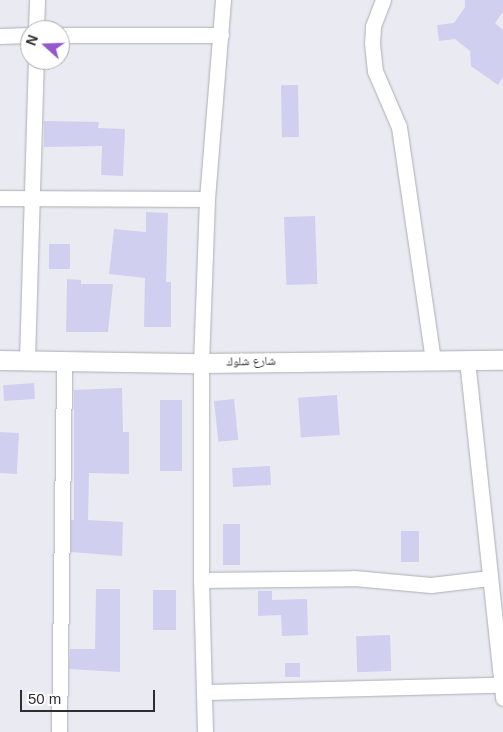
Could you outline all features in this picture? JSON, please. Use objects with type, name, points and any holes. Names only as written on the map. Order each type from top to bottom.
[{"type":"street","points":[[36,20],[37,0]]},
{"type":"street","points":[[205,732],[200,580],[201,363],[207,199],[221,35],[222,0]]},
{"type":"street","points":[[383,0],[373,26],[372,43],[376,71],[399,127],[433,359]]},
{"type":"street","points":[[0,36],[20,35]]},
{"type":"street","points":[[70,35],[221,35]]},
{"type":"street","points":[[27,360],[36,70]]},
{"type":"street","points":[[0,198],[207,199]]},
{"type":"street","name":"شارع شلوك","points":[[0,360],[201,363],[433,359],[503,360]]},
{"type":"street","points":[[59,732],[64,360]]},
{"type":"street","points":[[204,692],[502,691],[466,360]]},
{"type":"street","points":[[200,580],[354,578],[431,585],[490,578]]},
{"type":"building","points":[[465,0],[503,0],[503,12],[495,23],[503,30],[503,77],[498,85],[471,66],[470,51],[455,39],[439,41],[437,25],[454,23],[465,7]]},
{"type":"building","points":[[281,85],[298,85],[299,137],[282,137]]},
{"type":"building","points":[[44,121],[99,122],[98,128],[125,129],[123,176],[101,175],[102,146],[44,147]]},
{"type":"building","points":[[146,212],[168,213],[166,282],[171,282],[171,327],[144,327],[145,278],[109,274],[114,229],[146,232]]},
{"type":"building","points":[[315,216],[317,284],[286,285],[284,217]]},
{"type":"building","points":[[49,244],[70,244],[70,269],[49,269]]},
{"type":"building","points":[[67,279],[81,280],[81,284],[113,284],[108,332],[66,332]]},
{"type":"building","points":[[34,383],[35,399],[4,401],[3,385]]},
{"type":"building","points":[[122,388],[123,432],[129,432],[129,474],[89,473],[88,520],[123,522],[122,556],[71,552],[71,520],[74,520],[74,390]]},
{"type":"building","points":[[337,395],[340,435],[301,438],[298,398]]},
{"type":"building","points":[[234,399],[238,440],[218,442],[214,401]]},
{"type":"building","points":[[160,400],[182,400],[182,471],[160,471]]},
{"type":"building","points":[[0,432],[19,433],[17,474],[0,473]]},
{"type":"building","points":[[270,466],[271,485],[233,487],[232,468]]},
{"type":"building","points":[[223,524],[240,524],[240,565],[223,565]]},
{"type":"building","points":[[401,531],[419,531],[419,562],[401,562]]},
{"type":"building","points":[[96,589],[120,589],[120,672],[69,669],[70,649],[95,649]]},
{"type":"building","points":[[153,590],[176,590],[176,630],[153,630]]},
{"type":"building","points":[[258,591],[272,591],[272,600],[307,599],[308,635],[282,636],[281,615],[258,616]]},
{"type":"building","points":[[390,635],[391,671],[357,672],[356,636]]},
{"type":"building","points":[[285,663],[300,663],[300,677],[285,677]]}]
